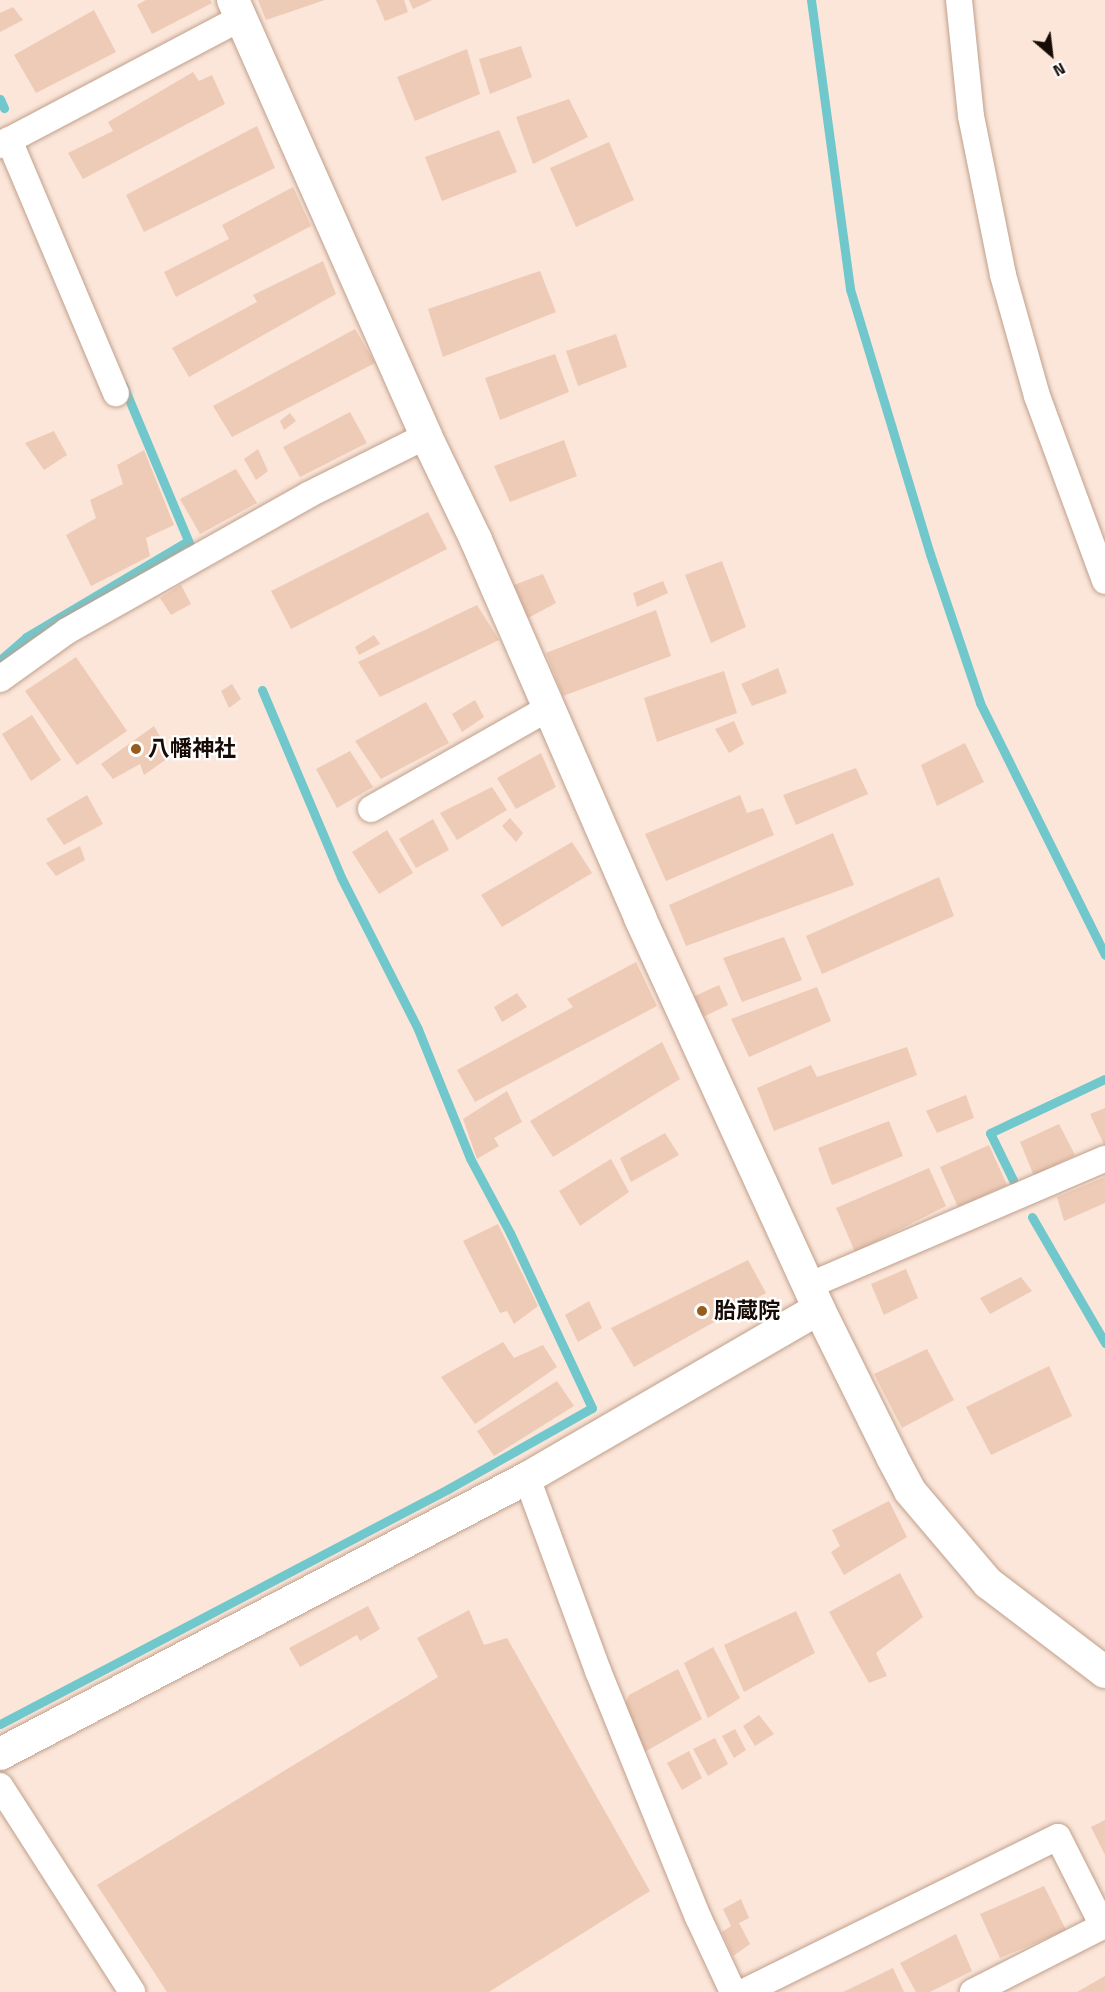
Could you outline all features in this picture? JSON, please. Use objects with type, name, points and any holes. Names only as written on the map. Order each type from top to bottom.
[{"type":"street","points":[[959,0],[971,116],[1003,275],[1036,396],[1105,580]]},
{"type":"street","points":[[116,393],[5,142],[237,9],[426,436],[476,540],[640,918],[813,1297],[910,1491],[988,1583],[1105,1672]]},
{"type":"street","points":[[0,679],[67,631],[308,495],[426,436]]},
{"type":"street","points":[[371,809],[549,708]]},
{"type":"street","points":[[0,1754],[527,1478],[813,1297],[1105,1159]]},
{"type":"street","points":[[527,1478],[598,1671],[698,1917],[733,1992]]},
{"type":"street","points":[[0,1786],[132,1992]]},
{"type":"street","points":[[744,1992],[1058,1838],[1103,1926],[973,1992]]},
{"type":"building","points":[[146,0],[210,0],[212,3],[152,34],[137,5]]},
{"type":"building","points":[[258,0],[325,0],[266,20]]},
{"type":"building","points":[[376,0],[404,0],[408,12],[385,21]]},
{"type":"building","points":[[409,0],[432,0],[413,9]]},
{"type":"building","points":[[13,7],[23,20],[0,32],[0,13]]},
{"type":"building","points":[[94,10],[116,52],[36,93],[14,55]]},
{"type":"building","points":[[521,46],[532,77],[490,94],[479,59]]},
{"type":"building","points":[[467,49],[480,94],[415,121],[397,77]]},
{"type":"building","points":[[193,72],[199,81],[212,75],[225,104],[83,179],[68,153],[113,131],[108,122]]},
{"type":"building","points":[[569,99],[588,137],[533,164],[516,117]]},
{"type":"building","points":[[257,126],[275,168],[144,232],[126,195]]},
{"type":"building","points":[[499,130],[517,172],[442,201],[425,157]]},
{"type":"building","points":[[609,142],[634,200],[576,227],[550,168]]},
{"type":"building","points":[[293,187],[311,226],[176,297],[164,272],[229,239],[222,225]]},
{"type":"building","points":[[323,261],[336,294],[189,377],[172,348],[257,302],[253,295]]},
{"type":"building","points":[[540,271],[556,312],[443,357],[428,309]]},
{"type":"building","points":[[355,329],[375,363],[232,437],[213,406]]},
{"type":"building","points":[[616,334],[627,367],[578,386],[566,351]]},
{"type":"building","points":[[555,354],[569,392],[500,420],[485,378]]},
{"type":"building","points":[[350,412],[367,443],[300,477],[283,447]]},
{"type":"building","points":[[290,413],[296,421],[284,430],[280,421]]},
{"type":"building","points":[[54,431],[67,455],[44,470],[25,443]]},
{"type":"building","points":[[564,440],[577,476],[510,502],[494,466]]},
{"type":"building","points":[[258,449],[268,471],[256,480],[244,459]]},
{"type":"building","points":[[144,450],[174,525],[146,538],[150,556],[91,586],[66,535],[96,518],[90,500],[123,484],[117,465]]},
{"type":"building","points":[[236,469],[257,503],[200,534],[180,499]]},
{"type":"building","points":[[428,512],[447,549],[291,629],[271,591]]},
{"type":"building","points":[[722,561],[746,627],[711,643],[685,575]]},
{"type":"building","points":[[543,574],[556,603],[528,618],[514,585]]},
{"type":"building","points":[[663,581],[668,593],[637,607],[633,593]]},
{"type":"building","points":[[181,585],[191,604],[171,615],[160,598]]},
{"type":"building","points":[[477,605],[499,640],[380,697],[358,662]]},
{"type":"building","points":[[656,610],[671,656],[563,696],[546,653]]},
{"type":"building","points":[[374,635],[380,644],[359,655],[355,647]]},
{"type":"building","points":[[76,657],[127,731],[77,765],[25,691]]},
{"type":"building","points":[[778,668],[787,693],[752,706],[741,684]]},
{"type":"building","points":[[724,671],[737,713],[657,742],[644,698]]},
{"type":"building","points":[[232,684],[241,699],[229,708],[221,691]]},
{"type":"building","points":[[475,700],[484,717],[462,732],[452,714]]},
{"type":"building","points":[[426,702],[449,743],[381,779],[355,741]]},
{"type":"building","points":[[32,715],[61,760],[31,781],[2,734]]},
{"type":"building","points":[[734,721],[744,744],[729,753],[715,729]]},
{"type":"building","points":[[154,726],[171,756],[144,775],[140,764],[113,779],[101,764]]},
{"type":"building","points":[[965,743],[984,782],[937,806],[921,765]]},
{"type":"building","points":[[350,751],[373,787],[337,808],[316,769]]},
{"type":"building","points":[[541,753],[556,787],[516,809],[497,778]]},
{"type":"building","points":[[856,768],[868,794],[796,825],[783,795]]},
{"type":"building","points":[[492,787],[507,810],[457,840],[440,813]]},
{"type":"building","points":[[87,795],[103,824],[64,845],[46,819]]},
{"type":"building","points":[[740,795],[747,813],[763,808],[774,835],[666,881],[645,834]]},
{"type":"building","points":[[510,818],[523,833],[516,842],[502,826]]},
{"type":"building","points":[[433,819],[449,850],[416,868],[399,839]]},
{"type":"building","points":[[387,830],[413,873],[379,894],[352,852]]},
{"type":"building","points":[[833,833],[854,885],[686,946],[669,905]]},
{"type":"building","points":[[572,842],[592,873],[502,927],[481,895]]},
{"type":"building","points":[[80,846],[85,860],[56,876],[46,863]]},
{"type":"building","points":[[939,877],[954,916],[822,974],[806,936]]},
{"type":"building","points":[[784,937],[802,980],[742,1002],[723,958]]},
{"type":"building","points":[[636,962],[657,1006],[475,1102],[457,1070],[573,1007],[567,999]]},
{"type":"building","points":[[719,985],[728,1005],[701,1018],[693,997]]},
{"type":"building","points":[[817,987],[831,1021],[749,1057],[731,1019]]},
{"type":"building","points":[[517,993],[527,1007],[502,1022],[494,1007]]},
{"type":"building","points":[[662,1042],[680,1079],[553,1157],[530,1121]]},
{"type":"building","points":[[907,1047],[917,1075],[774,1131],[757,1088],[811,1065],[817,1077]]},
{"type":"building","points":[[507,1091],[522,1122],[494,1138],[499,1146],[477,1159],[463,1119]]},
{"type":"building","points":[[966,1095],[974,1118],[937,1133],[926,1111]]},
{"type":"building","points":[[1105,1108],[1105,1147],[1090,1114]]},
{"type":"building","points":[[889,1121],[903,1156],[832,1185],[818,1148]]},
{"type":"building","points":[[1059,1124],[1075,1155],[1034,1176],[1020,1142]]},
{"type":"building","points":[[665,1133],[679,1155],[631,1182],[620,1158]]},
{"type":"building","points":[[989,1145],[1007,1185],[958,1207],[940,1167]]},
{"type":"building","points":[[611,1159],[629,1192],[580,1226],[559,1191]]},
{"type":"building","points":[[929,1168],[946,1206],[855,1252],[836,1208]]},
{"type":"building","points":[[1105,1177],[1105,1203],[1064,1221],[1057,1197]]},
{"type":"building","points":[[498,1224],[538,1306],[514,1324],[507,1311],[500,1313],[463,1241]]},
{"type":"building","points":[[748,1260],[766,1293],[634,1367],[611,1328]]},
{"type":"building","points":[[906,1269],[918,1298],[884,1315],[871,1284]]},
{"type":"building","points":[[1021,1277],[1032,1291],[990,1314],[980,1298]]},
{"type":"building","points":[[589,1301],[602,1328],[578,1342],[565,1315]]},
{"type":"building","points":[[503,1342],[514,1358],[543,1345],[557,1367],[475,1424],[441,1377]]},
{"type":"building","points":[[927,1349],[954,1400],[902,1428],[874,1374]]},
{"type":"building","points":[[1049,1366],[1072,1416],[991,1455],[966,1407]]},
{"type":"building","points":[[557,1381],[574,1406],[494,1456],[477,1431]]},
{"type":"building","points":[[889,1501],[907,1537],[844,1575],[831,1552],[840,1546],[832,1530]]},
{"type":"building","points":[[900,1573],[923,1617],[876,1653],[887,1676],[869,1683],[829,1612]]},
{"type":"building","points":[[368,1606],[380,1629],[360,1641],[357,1635],[300,1667],[289,1648]]},
{"type":"building","points":[[469,1610],[484,1645],[507,1638],[650,1891],[489,1992],[167,1992],[97,1885],[438,1677],[417,1638]]},
{"type":"building","points":[[796,1611],[815,1653],[744,1692],[724,1645]]},
{"type":"building","points":[[713,1647],[740,1698],[708,1718],[684,1663]]},
{"type":"building","points":[[678,1669],[702,1719],[643,1753],[623,1708],[629,1695]]},
{"type":"building","points":[[759,1715],[774,1734],[755,1746],[743,1726]]},
{"type":"building","points":[[735,1729],[746,1750],[734,1758],[722,1736]]},
{"type":"building","points":[[715,1738],[728,1764],[708,1776],[693,1749]]},
{"type":"building","points":[[689,1751],[702,1778],[682,1790],[667,1763]]},
{"type":"building","points":[[1105,1820],[1105,1855],[1091,1827]]},
{"type":"building","points":[[1044,1886],[1066,1930],[1000,1958],[980,1914]]},
{"type":"building","points":[[741,1899],[749,1918],[739,1923],[750,1944],[733,1956],[722,1932],[731,1926],[723,1909]]},
{"type":"building","points":[[956,1934],[972,1971],[930,1992],[916,1992],[900,1963]]},
{"type":"building","points":[[893,1968],[904,1992],[843,1992]]},
{"type":"building","points":[[1105,1976],[1105,1992],[1077,1992]]},
{"type":"waterway","points":[[811,0],[850,289],[930,554],[980,703],[1105,955]]},
{"type":"waterway","points":[[0,99],[4,108]]},
{"type":"waterway","points":[[123,385],[190,545]]},
{"type":"waterway","points":[[0,660],[26,637],[188,541]]},
{"type":"waterway","points":[[0,1724],[448,1489],[592,1408],[510,1233],[470,1158],[418,1029],[341,877],[262,690]]},
{"type":"waterway","points":[[1013,1180],[990,1133],[1105,1079]]},
{"type":"waterway","points":[[1032,1217],[1105,1343]]},
{"type":"place","name":"八幡神社","points":[[136,749]]},
{"type":"place","name":"胎蔵院","points":[[702,1311]]}]
